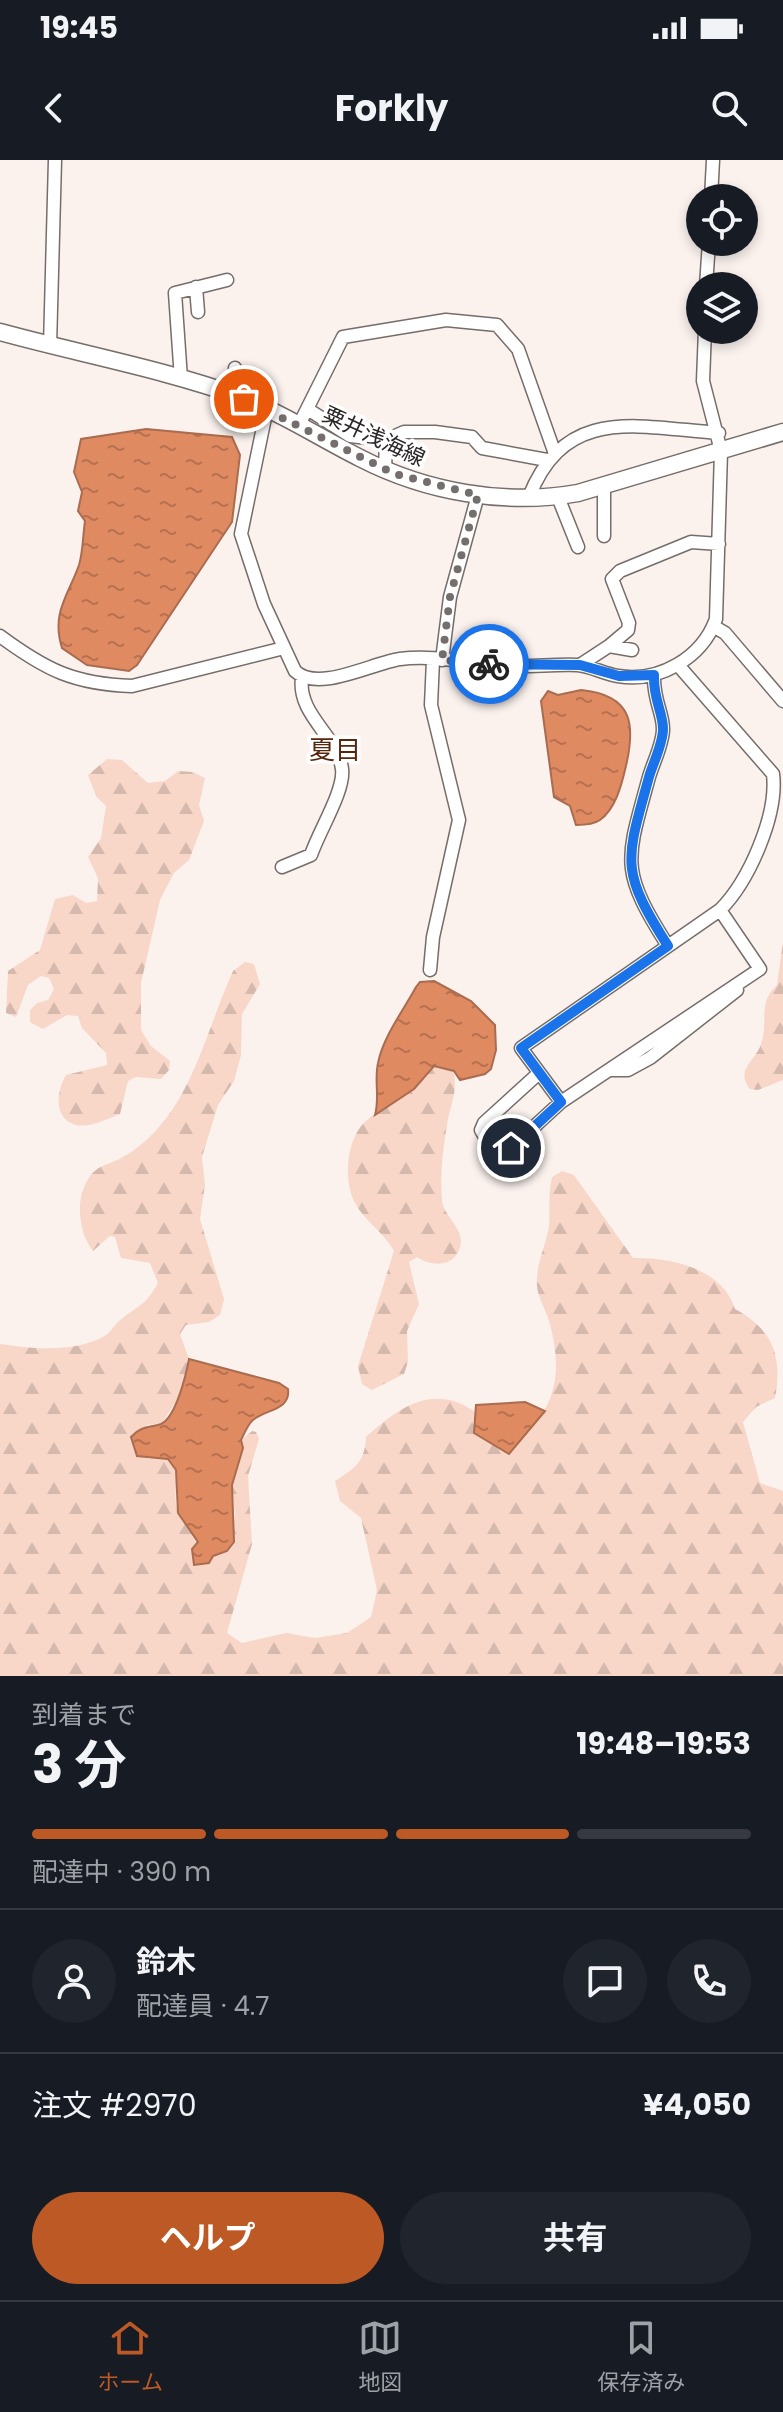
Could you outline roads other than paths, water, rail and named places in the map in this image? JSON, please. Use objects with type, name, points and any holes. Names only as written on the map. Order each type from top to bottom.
[{"type":"main road","name":"粟井浅海線","points":[[0,332],[181,379],[244,399],[385,470],[422,483],[478,495],[558,497],[783,432]]},
{"type":"street","points":[[50,346],[55,160]]},
{"type":"street","points":[[712,184],[713,160]]},
{"type":"street","points":[[181,379],[175,293],[227,280]]},
{"type":"street","points":[[196,287],[198,312]]},
{"type":"street","points":[[299,425],[343,337],[446,320],[497,325],[518,349],[551,456]]},
{"type":"street","points":[[302,678],[315,680],[356,672],[399,659],[509,666],[580,665],[619,676],[654,675],[678,665],[698,649],[713,626],[721,451],[719,433],[703,381],[704,344]]},
{"type":"street","points":[[235,368],[247,390],[244,399]]},
{"type":"street","points":[[267,408],[241,534],[264,604],[302,678],[304,699],[343,771],[338,798],[328,809],[311,855],[282,867]]},
{"type":"street","points":[[309,410],[350,436],[386,440],[404,432],[435,432],[472,437],[482,448],[551,456]]},
{"type":"street","points":[[529,497],[551,456],[580,433],[605,427],[719,433]]},
{"type":"street","points":[[385,470],[386,440]]},
{"type":"street","points":[[604,486],[604,536]]},
{"type":"street","points":[[430,970],[433,937],[459,820],[431,705],[450,597],[478,495]]},
{"type":"street","points":[[558,497],[578,547]]},
{"type":"street","points":[[580,665],[628,630],[629,623],[612,579],[620,571],[691,542],[719,544]]},
{"type":"street","points":[[713,626],[725,633],[783,701]]},
{"type":"street","points":[[0,636],[42,667],[71,678],[121,686],[205,670],[284,648]]},
{"type":"street","points":[[609,646],[632,650]]},
{"type":"street","points":[[561,1102],[521,1048],[720,910],[738,892],[771,809],[775,791],[773,774],[678,665]]},
{"type":"street","points":[[654,675],[653,697],[663,729],[629,846],[630,869],[649,915],[668,946]]},
{"type":"street","points":[[539,1073],[484,1123],[481,1130],[487,1145],[499,1152],[511,1148],[561,1102],[760,969],[720,910]]},
{"type":"water","points":[[146,429],[232,437],[240,455],[232,522],[137,665],[129,671],[87,665],[62,648],[58,625],[82,549],[85,521],[78,511],[82,492],[74,472],[81,439]]},
{"type":"water","points":[[581,690],[612,698],[621,706],[627,715],[630,740],[622,783],[610,810],[597,822],[576,825],[570,806],[554,797],[541,701],[548,691],[558,695]]},
{"type":"water","points":[[434,981],[471,1001],[495,1025],[496,1050],[491,1069],[485,1074],[460,1080],[454,1071],[434,1066],[414,1089],[375,1115],[377,1070],[384,1044],[416,987],[420,982]]},
{"type":"water","points":[[189,1359],[279,1383],[288,1389],[285,1402],[256,1418],[241,1440],[243,1448],[232,1485],[234,1542],[227,1551],[213,1556],[209,1563],[194,1565],[192,1549],[198,1542],[178,1513],[176,1470],[168,1459],[137,1456],[131,1437],[141,1429],[166,1420],[180,1395]]},
{"type":"water","points":[[525,1402],[545,1411],[509,1454],[474,1433],[476,1405]]},
{"type":"district","name":"夏目","points":[[335,750]]}]
